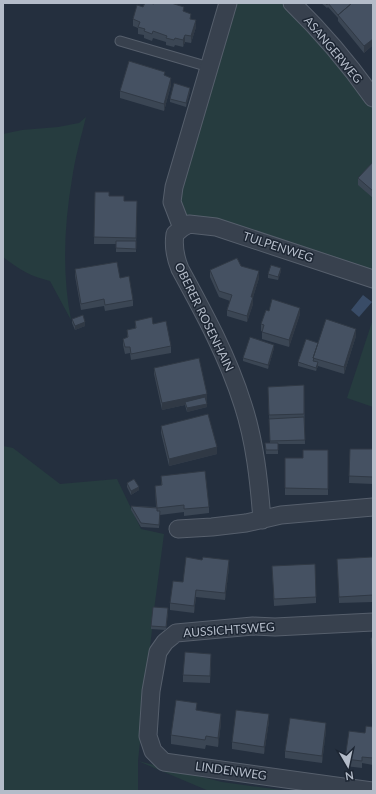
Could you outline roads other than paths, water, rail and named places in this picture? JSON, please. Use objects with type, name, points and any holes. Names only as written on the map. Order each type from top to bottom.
[{"type":"street","points":[[182,228],[172,202],[174,186],[228,3]]},
{"type":"street","name":"ASANGERWEG","points":[[292,3],[337,49],[373,98]]},
{"type":"street","name":"TULPENWEG","points":[[182,228],[189,224],[216,227],[373,279]]},
{"type":"street","name":"OBERER ROSENHAIN","points":[[182,228],[176,234],[174,241],[175,256],[180,269],[220,345],[243,406],[255,459],[262,520]]},
{"type":"street","points":[[178,529],[212,527],[281,516],[373,507]]},
{"type":"street","name":"AUSSICHTSWEG","points":[[151,691],[158,652],[165,642],[176,633],[253,626],[373,622]]},
{"type":"street","name":"LINDENWEG","points":[[151,691],[148,736],[153,751],[164,762],[372,791]]},
{"type":"lane","points":[[120,41],[209,66]]},
{"type":"water","points":[[363,295],[372,302],[359,317],[351,310]]}]
